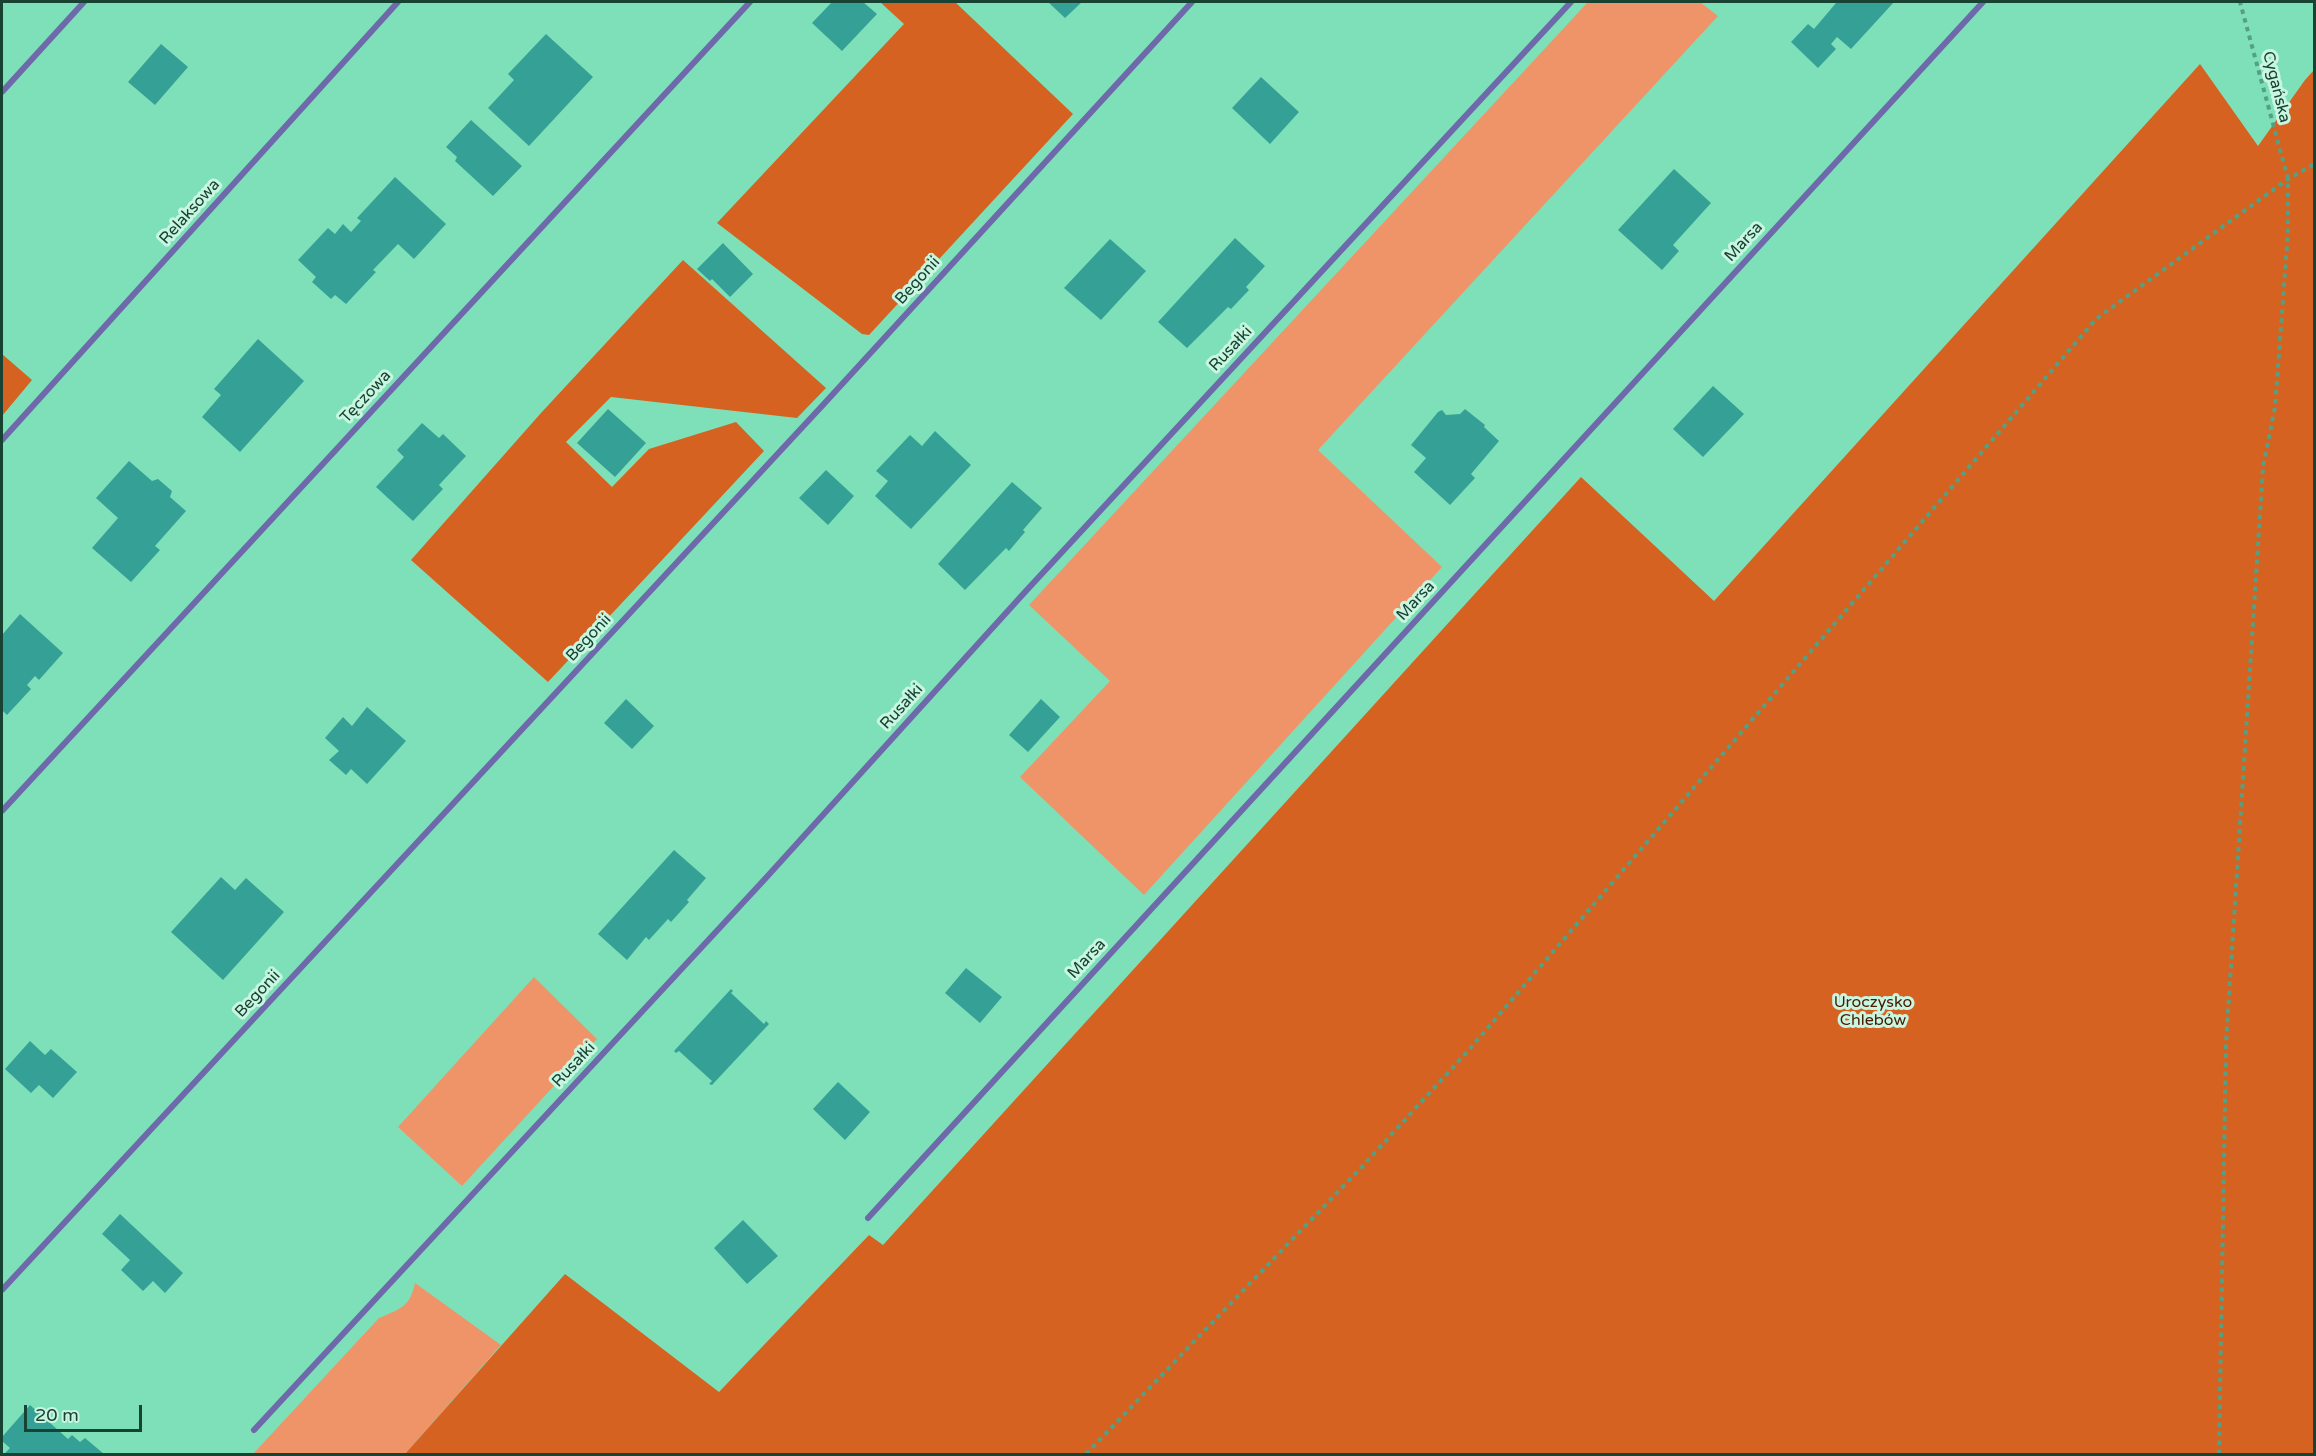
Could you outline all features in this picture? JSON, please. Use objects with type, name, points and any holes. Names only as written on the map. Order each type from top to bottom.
[{"type":"street","points":[[2,92],[84,2]]},
{"type":"street","name":"Relaksowa","points":[[2,440],[398,2]]},
{"type":"street","name":"Tęczowa","points":[[2,811],[750,2]]},
{"type":"street","name":"Begonii","points":[[2,1290],[806,424],[1192,2]]},
{"type":"street","name":"Rusałki","points":[[254,1430],[764,880],[1025,592],[1571,2]]},
{"type":"street","name":"Marsa","points":[[868,1218],[1983,2]]},
{"type":"path","name":"Cygańska","points":[[2219,1455],[2226,1043],[2263,467],[2275,407],[2288,232],[2288,179],[2240,2]]},
{"type":"path","points":[[1086,1455],[1357,1172],[1467,1052],[2096,319],[2288,179],[2314,164]]},
{"type":"shaded area","points":[[1588,2],[1700,2],[1718,16],[1318,450],[1442,567],[1144,895],[1020,777],[1110,681],[1029,605]]},
{"type":"shaded area","points":[[534,977],[597,1039],[462,1186],[398,1127]]},
{"type":"shaded area","points":[[415,1283],[501,1345],[405,1454],[253,1454],[379,1318],[407,1302]]},
{"type":"green space","points":[[880,2],[955,2],[1073,114],[869,335],[862,334],[717,223],[904,24]]},
{"type":"green space","name":"Uroczysko Chlebów","points":[[2200,64],[2258,146],[2314,70],[2314,1454],[405,1454],[565,1274],[719,1392],[869,1235],[883,1245],[1581,477],[1714,601]]},
{"type":"green space","points":[[683,260],[826,388],[797,418],[611,397],[566,442],[612,487],[649,449],[736,422],[764,451],[548,682],[411,560],[541,413]]},
{"type":"green space","points":[[2,354],[32,380],[2,416]]},
{"type":"building","points":[[832,2],[863,2],[877,14],[842,51],[812,23]]},
{"type":"building","points":[[1048,2],[1082,2],[1065,18]]},
{"type":"building","points":[[1834,2],[1894,2],[1851,49],[1837,37],[1831,44],[1836,49],[1818,68],[1791,42],[1808,24],[1814,29],[1836,3]]},
{"type":"building","points":[[546,34],[593,77],[529,146],[488,108],[514,80],[508,74]]},
{"type":"building","points":[[161,44],[188,67],[155,105],[128,82]]},
{"type":"building","points":[[1261,77],[1299,112],[1270,144],[1232,108]]},
{"type":"building","points":[[471,120],[522,166],[493,196],[455,161],[457,157],[446,147]]},
{"type":"building","points":[[1674,169],[1711,203],[1673,245],[1679,251],[1662,270],[1618,230]]},
{"type":"building","points":[[395,177],[446,224],[414,259],[398,244],[373,270],[376,272],[346,304],[335,295],[331,299],[312,282],[316,277],[298,260],[328,228],[335,234],[343,224],[351,232],[361,221],[357,218]]},
{"type":"building","points":[[1235,238],[1265,266],[1246,287],[1249,290],[1231,309],[1228,307],[1187,348],[1158,322]]},
{"type":"building","points":[[1110,239],[1146,271],[1101,320],[1064,288]]},
{"type":"building","points":[[723,243],[753,274],[730,297],[712,279],[710,281],[697,269]]},
{"type":"building","points":[[258,339],[304,381],[240,452],[202,417],[221,395],[214,389]]},
{"type":"building","points":[[1713,386],[1744,414],[1703,457],[1673,429]]},
{"type":"building","points":[[608,409],[646,443],[615,477],[577,443]]},
{"type":"building","points":[[1465,409],[1485,425],[1484,427],[1499,441],[1471,474],[1475,478],[1450,505],[1414,472],[1426,458],[1411,445],[1438,412],[1442,410],[1446,415],[1460,414]]},
{"type":"building","points":[[422,423],[439,438],[443,434],[466,456],[439,485],[443,489],[413,521],[376,487],[404,457],[397,450]]},
{"type":"building","points":[[935,431],[971,465],[911,529],[875,496],[888,481],[876,471],[910,435],[922,446]]},
{"type":"building","points":[[129,461],[152,481],[158,479],[172,491],[170,497],[186,511],[155,546],[160,550],[131,582],[92,548],[118,518],[96,498]]},
{"type":"building","points":[[826,470],[854,496],[828,525],[799,498]]},
{"type":"building","points":[[1012,482],[1042,508],[1009,551],[1006,548],[965,590],[938,564]]},
{"type":"building","points":[[20,614],[63,653],[39,680],[35,676],[27,685],[31,689],[7,715],[2,710],[2,635]]},
{"type":"building","points":[[626,699],[654,726],[632,749],[604,723]]},
{"type":"building","points":[[1041,699],[1060,717],[1028,752],[1009,735]]},
{"type":"building","points":[[367,707],[406,741],[367,784],[351,769],[346,775],[329,760],[339,751],[325,738],[343,717],[352,726]]},
{"type":"building","points":[[674,850],[706,878],[671,922],[668,919],[649,940],[646,937],[627,960],[598,934]]},
{"type":"building","points":[[221,877],[235,890],[246,878],[284,912],[223,980],[171,932]]},
{"type":"building","points":[[966,968],[1002,997],[980,1023],[945,993]]},
{"type":"building","points":[[731,989],[733,991],[731,993],[764,1024],[766,1021],[769,1024],[712,1085],[709,1084],[712,1081],[679,1051],[676,1053],[674,1051]]},
{"type":"building","points":[[30,1041],[45,1055],[51,1049],[77,1072],[53,1098],[39,1085],[31,1093],[5,1069]]},
{"type":"building","points":[[838,1082],[870,1112],[845,1140],[813,1109]]},
{"type":"building","points":[[120,1214],[183,1273],[165,1293],[153,1281],[143,1291],[121,1270],[130,1260],[102,1234]]},
{"type":"building","points":[[743,1220],[778,1256],[747,1284],[714,1248]]},
{"type":"building","points":[[30,1405],[68,1439],[72,1435],[80,1442],[85,1438],[104,1454],[4,1454],[10,1448],[2,1441],[2,1437]]}]
